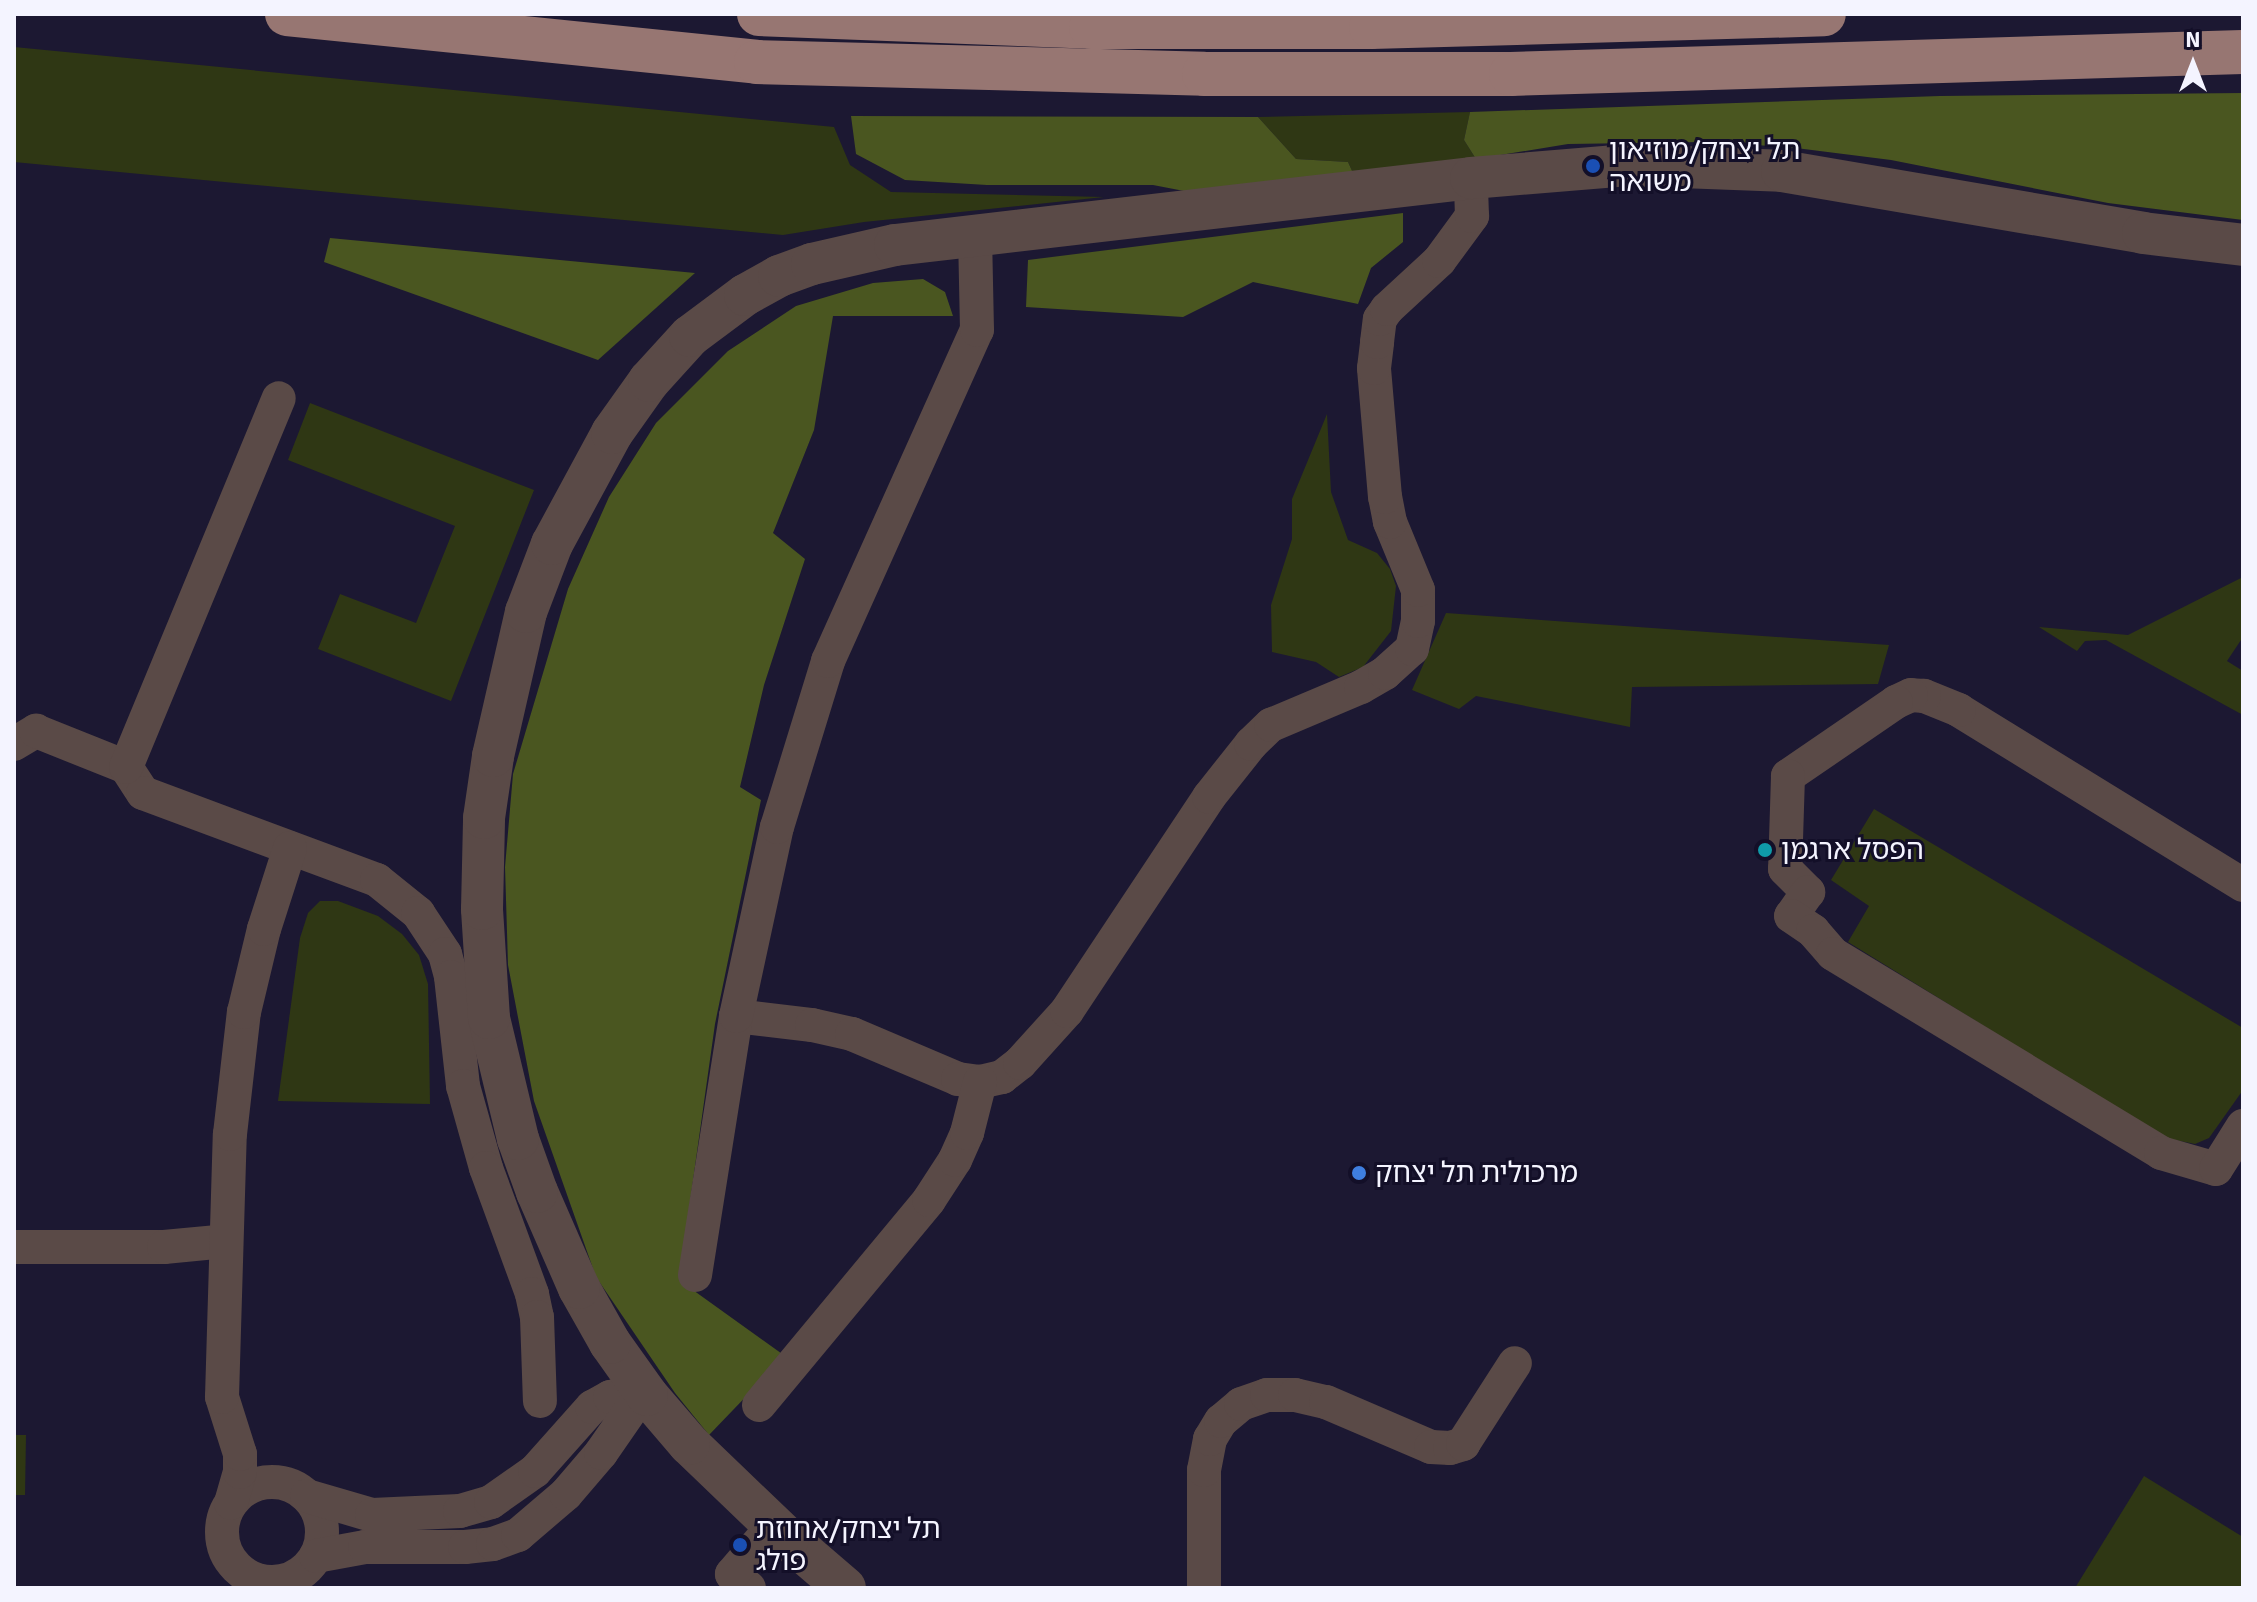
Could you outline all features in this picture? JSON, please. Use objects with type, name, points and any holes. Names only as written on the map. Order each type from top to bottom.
[{"type":"main road","points":[[287,14],[756,62],[1141,73],[1511,74],[2243,52]]},
{"type":"main road","points":[[759,14],[1091,27],[1371,27],[1824,14]]},
{"type":"street","points":[[845,1588],[773,1526],[689,1444],[644,1391],[594,1315],[555,1236],[518,1139],[489,1018],[482,909],[484,818],[493,756],[526,612],[552,544],[612,433],[649,381],[705,323],[779,276],[812,264],[895,245],[1471,178],[1628,165],[1756,169],[1839,179],[2143,233],[2243,245]]},
{"type":"street","points":[[736,1016],[812,1025],[852,1034],[958,1079],[980,1082],[1002,1077],[1020,1063],[1067,1011],[1209,797],[1251,744],[1271,725],[1361,687],[1385,673],[1412,649],[1418,621],[1418,590],[1390,522],[1385,497],[1374,368],[1377,342],[1380,319],[1387,309],[1439,261],[1472,216],[1471,178]]},
{"type":"street","points":[[695,1275],[736,1016],[777,827],[828,661],[968,357],[977,330],[975,236]]},
{"type":"street","points":[[126,767],[279,398]]},
{"type":"street","points":[[2243,885],[1959,710],[1924,696],[1911,695],[1896,702],[1788,776],[1785,869],[1808,892],[1791,916],[1813,931],[1833,954],[2161,1153],[2216,1169],[2243,1126]]},
{"type":"street","points":[[14,744],[36,731],[126,767],[143,793],[377,880],[398,893],[418,913],[445,954],[451,977],[463,1086],[486,1168],[532,1294],[537,1317],[540,1401]]},
{"type":"street","points":[[290,848],[264,929],[244,1012],[230,1134],[222,1397],[240,1454],[240,1472],[222,1534],[229,1558],[250,1582],[278,1583],[365,1547],[465,1547],[493,1544],[518,1535],[583,1474],[644,1391]]},
{"type":"street","points":[[759,1405],[929,1200],[955,1160],[967,1133],[980,1082]]},
{"type":"street","points":[[14,1247],[164,1247],[226,1241]]},
{"type":"street","points":[[1204,1588],[1204,1470],[1210,1439],[1221,1421],[1241,1404],[1267,1395],[1310,1398],[1431,1447],[1450,1448],[1463,1444],[1515,1363]]},
{"type":"street","points":[[231,1503],[243,1491],[258,1483],[297,1490],[372,1515],[460,1511],[491,1502],[535,1471],[592,1407],[610,1397],[644,1391]]},
{"type":"street","points":[[232,1433],[297,1490],[323,1525],[305,1572]]},
{"type":"street","points":[[749,1588],[732,1574],[773,1526]]},
{"type":"green space","points":[[14,47],[834,127],[850,165],[891,192],[1104,197],[864,222],[783,235],[14,162]]},
{"type":"green space","points":[[2243,93],[2243,220],[2108,203],[1891,160],[1788,147],[1703,142],[1568,144],[1476,159],[1464,140],[1470,112],[1940,96]]},
{"type":"green space","points":[[1470,112],[1464,140],[1476,159],[1353,173],[1348,162],[1296,159],[1258,117]]},
{"type":"green space","points":[[851,116],[1258,117],[1296,159],[1348,162],[1353,173],[1210,196],[1153,185],[987,185],[905,180],[856,154]]},
{"type":"green space","points":[[1403,213],[1403,242],[1371,268],[1358,304],[1253,282],[1183,317],[1026,307],[1028,260]]},
{"type":"green space","points":[[330,238],[695,273],[598,360],[324,262]]},
{"type":"green space","points":[[923,279],[945,292],[953,316],[833,316],[814,430],[773,533],[805,559],[764,685],[740,787],[761,800],[715,1024],[679,1280],[785,1356],[709,1435],[675,1393],[596,1277],[534,1101],[508,965],[505,867],[513,774],[568,589],[609,497],[656,423],[728,351],[796,306],[873,283]]},
{"type":"green space","points":[[310,403],[534,490],[451,701],[318,649],[340,594],[416,623],[455,526],[288,460]]},
{"type":"green space","points":[[1327,414],[1331,492],[1348,540],[1377,553],[1390,569],[1396,586],[1391,631],[1363,667],[1339,677],[1316,662],[1272,652],[1271,605],[1292,539],[1292,499]]},
{"type":"green space","points":[[2243,577],[2243,637],[2227,661],[2243,671],[2243,715],[2106,640],[2085,641],[2077,651],[2039,627],[2128,635]]},
{"type":"green space","points":[[1446,613],[1889,645],[1878,684],[1632,687],[1630,727],[1476,696],[1459,709],[1412,690]]},
{"type":"green space","points":[[1874,809],[2243,1028],[2243,1090],[2209,1138],[2195,1144],[2165,1138],[1848,942],[1869,906],[1831,880]]},
{"type":"green space","points":[[320,901],[338,901],[378,916],[402,934],[419,955],[428,984],[430,1104],[278,1101],[300,938],[308,913]]},
{"type":"green space","points":[[14,1435],[26,1435],[25,1495],[14,1495]]},
{"type":"green space","points":[[2144,1476],[2243,1537],[2243,1588],[2075,1588]]},
{"type":"place","name":"תל יצחק/מוזיאון משואה","points":[[1593,166]]},
{"type":"place","name":"הפסל ארגמן","points":[[1765,850]]},
{"type":"place","name":"מרכולית תל יצחק","points":[[1359,1173]]},
{"type":"place","name":"תל יצחק/אחוזת פולג","points":[[740,1545]]}]
